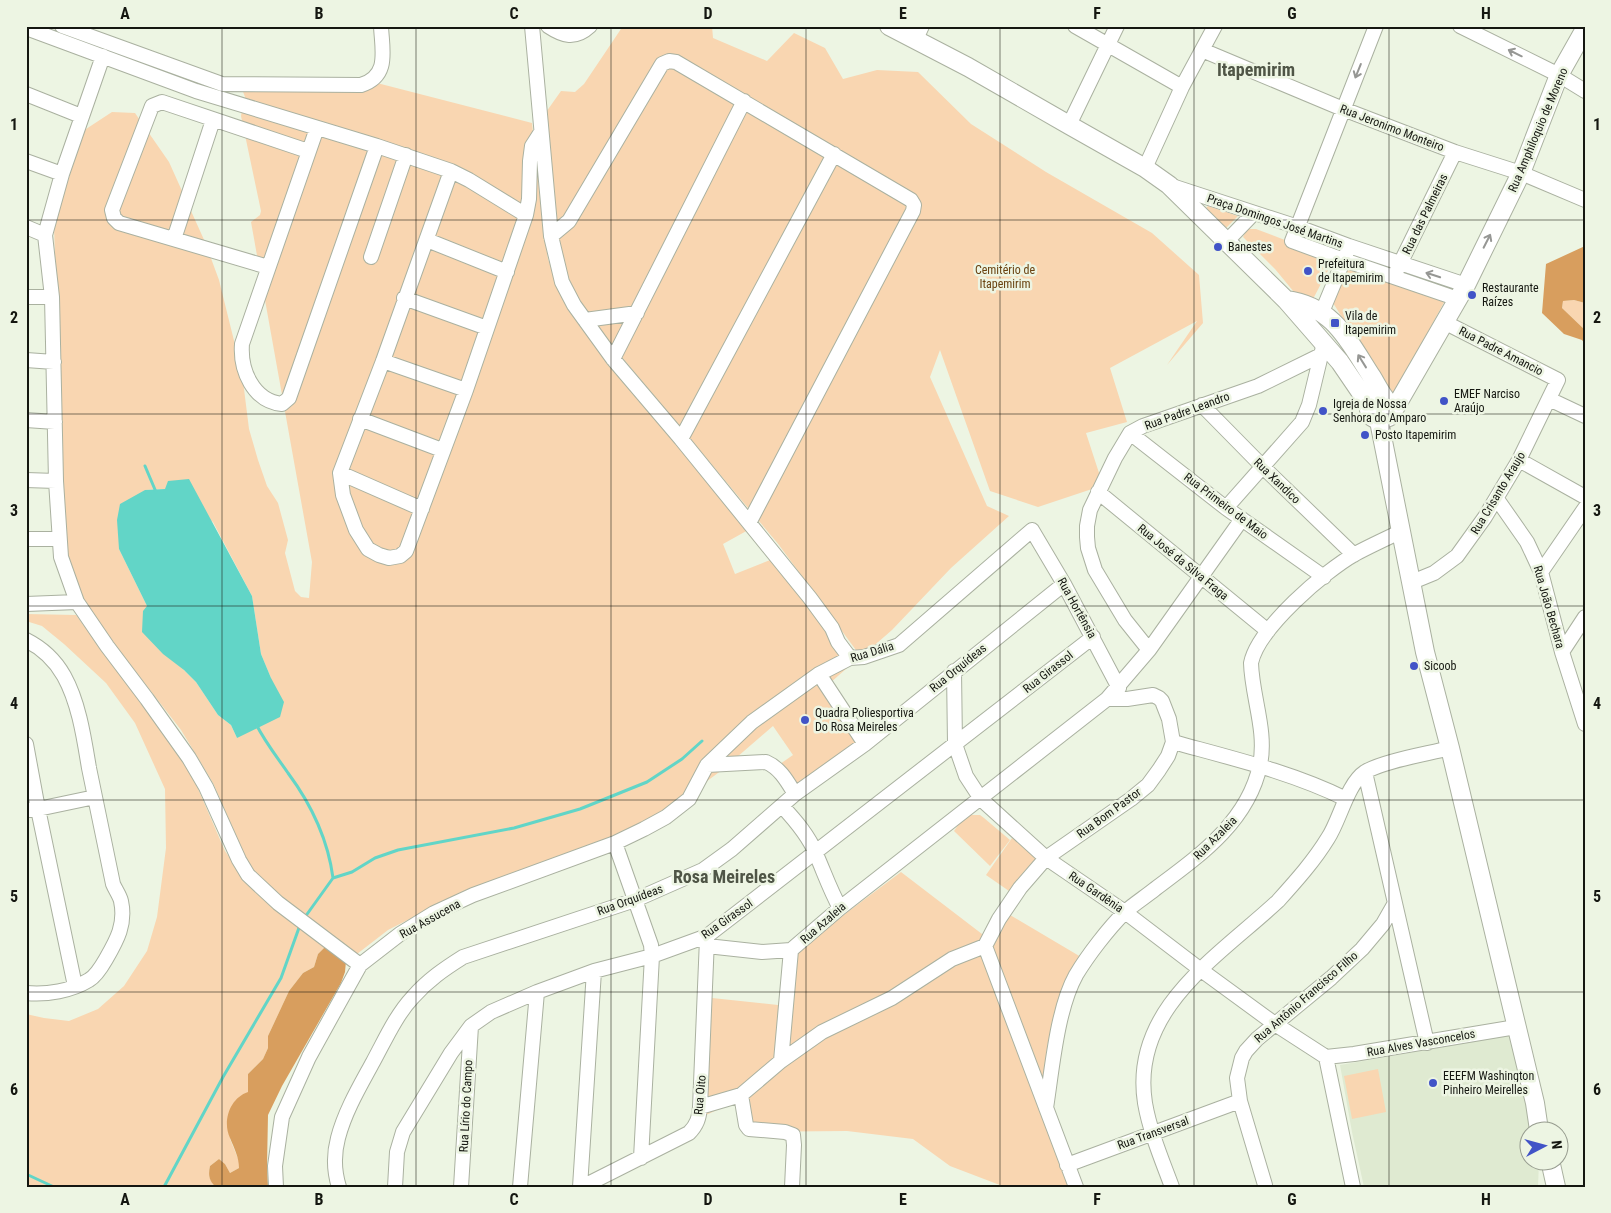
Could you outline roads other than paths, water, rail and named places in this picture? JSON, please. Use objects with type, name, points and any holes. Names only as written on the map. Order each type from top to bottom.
[{"type":"main road","points":[[889,26],[919,33],[968,67],[1145,168],[1169,185],[1286,300],[1322,349],[1340,362],[1381,410]]},
{"type":"main road","name":"Rua Amphiloquio de Moreno","points":[[1381,410],[1403,396],[1462,292],[1521,173],[1559,75],[1584,31]]},
{"type":"main road","points":[[1286,300],[1310,305],[1335,323],[1350,344],[1381,410],[1400,532],[1412,582],[1424,652],[1450,748],[1538,1120]]},
{"type":"main road","points":[[1542,1170],[1543,1187]]},
{"type":"main road","points":[[1552,1170],[1556,1187]]},
{"type":"street","points":[[62,26],[87,31],[222,84]]},
{"type":"street","points":[[196,90],[222,84],[361,84],[371,82],[378,74],[382,64],[381,26]]},
{"type":"street","points":[[532,26],[540,132],[551,236],[562,282],[574,305],[613,359],[681,439],[810,598],[832,628],[838,642],[850,658]]},
{"type":"street","points":[[548,26],[561,34],[568,35],[584,32],[590,26]]},
{"type":"street","points":[[1075,26],[1182,87]]},
{"type":"street","points":[[1070,125],[1117,26]]},
{"type":"street","points":[[1145,168],[1182,87],[1215,26]]},
{"type":"street","points":[[1298,227],[1342,109],[1376,26]]},
{"type":"street","points":[[1460,26],[1559,75],[1585,91]]},
{"type":"street","points":[[26,28],[196,90],[406,155],[451,171],[526,215]]},
{"type":"street","name":"Rua Jeronimo Monteiro","points":[[1202,50],[1342,109],[1455,152],[1521,173],[1585,200]]},
{"type":"street","points":[[103,56],[62,174],[45,235],[52,297],[58,539],[61,557],[77,602],[189,758],[206,787],[239,860],[248,875],[278,903],[360,965]]},
{"type":"street","points":[[551,236],[570,221],[662,64],[669,61],[676,62],[911,200],[914,205],[914,211],[749,523]]},
{"type":"street","points":[[26,94],[82,116]]},
{"type":"street","points":[[268,267],[119,223],[114,218],[112,210],[152,106],[162,102],[308,151]]},
{"type":"street","points":[[613,359],[744,102]]},
{"type":"street","points":[[174,239],[212,120]]},
{"type":"street","points":[[317,128],[242,344],[241,355],[251,384],[257,393],[282,404],[288,398],[377,146]]},
{"type":"street","points":[[451,171],[383,361],[340,473],[343,495],[356,530],[368,549],[389,558],[395,558],[406,552],[442,450],[466,390],[526,215],[529,199],[532,146],[540,132]]},
{"type":"street","name":"Rua das Palmeiras","points":[[1398,270],[1455,152]]},
{"type":"street","points":[[681,439],[834,154]]},
{"type":"street","points":[[371,257],[406,155]]},
{"type":"street","points":[[26,161],[62,174]]},
{"type":"street","name":"Praça Domingos José Martins","points":[[1169,185],[1298,227],[1349,246],[1398,270],[1462,292]]},
{"type":"street","points":[[1226,242],[1254,213]]},
{"type":"street","points":[[26,227],[45,235]]},
{"type":"street","name":"Praça Domingos José Martins","points":[[1298,227],[1292,241],[1344,260],[1398,270]]},
{"type":"street","points":[[26,234],[45,235]]},
{"type":"street","points":[[427,240],[507,272]]},
{"type":"street","points":[[1322,312],[1349,246]]},
{"type":"street","points":[[26,296],[52,297]]},
{"type":"street","points":[[404,298],[487,328]]},
{"type":"street","points":[[585,320],[638,313]]},
{"type":"street","name":"Rua Padre Amancio","points":[[1444,322],[1558,380]]},
{"type":"street","points":[[1226,508],[1302,422],[1309,405],[1322,349]]},
{"type":"street","name":"Rua Padre Leandro","points":[[1150,650],[1125,620],[1091,561],[1088,548],[1087,526],[1090,510],[1114,458],[1130,433],[1160,419],[1258,386],[1322,349]]},
{"type":"street","points":[[26,360],[54,362]]},
{"type":"street","points":[[383,361],[466,390]]},
{"type":"street","name":"Rua Crisanto Araujo","points":[[1412,582],[1434,573],[1457,556],[1497,499],[1519,460],[1558,380]]},
{"type":"street","points":[[1549,399],[1585,416]]},
{"type":"street","name":"Rua Xandico","points":[[1202,404],[1263,467],[1354,555]]},
{"type":"street","points":[[360,419],[442,450]]},
{"type":"street","points":[[26,420],[55,422]]},
{"type":"street","name":"Rua Primeiro de Maio","points":[[1130,433],[1226,508],[1324,577]]},
{"type":"street","points":[[1519,460],[1585,497]]},
{"type":"street","points":[[340,473],[422,510]]},
{"type":"street","points":[[26,480],[56,481]]},
{"type":"street","name":"Rua José da Silva Fraga","points":[[1098,492],[1268,631]]},
{"type":"street","name":"Rua João Bechara","points":[[1497,499],[1527,542],[1541,572],[1562,652],[1585,724]]},
{"type":"street","points":[[1541,572],[1585,508]]},
{"type":"street","points":[[1150,650],[1242,519]]},
{"type":"street","name":"Rua Dália","points":[[707,766],[752,722],[819,674],[850,658],[864,657],[899,645],[1032,530]]},
{"type":"street","name":"Rua Hortênsia","points":[[1032,530],[1093,637],[1118,688]]},
{"type":"street","name":"Rua Azaleia","points":[[1046,1108],[1061,1020],[1069,991],[1086,960],[1125,912],[1202,853],[1234,821],[1249,798],[1260,766],[1262,742],[1251,663],[1255,651],[1268,631],[1287,608],[1324,577],[1354,555],[1400,532]]},
{"type":"street","points":[[26,539],[58,539]]},
{"type":"street","name":"Rua Orquídeas","points":[[339,1187],[336,1174],[336,1150],[338,1137],[346,1116],[397,1019],[412,998],[438,972],[463,957],[635,900],[703,870],[732,849],[796,794],[865,744],[1064,584]]},
{"type":"street","points":[[26,604],[77,602]]},
{"type":"street","points":[[1562,652],[1585,617]]},
{"type":"street","name":"Rua Girassol","points":[[395,1187],[397,1152],[403,1132],[471,1026],[491,1012],[536,992],[594,970],[707,941],[837,834],[1093,637]]},
{"type":"street","points":[[26,640],[38,646],[54,661],[65,677],[74,700],[113,884],[121,900],[119,937],[101,968],[91,979],[75,986],[45,993],[26,993]]},
{"type":"street","name":"Rua Azaleia","points":[[707,941],[762,952],[791,950],[840,908],[982,799],[1107,699],[1150,650]]},
{"type":"street","name":"Rua Gardênia","points":[[954,671],[954,744],[966,776],[982,799],[1046,858],[1125,912],[1275,1024],[1326,1057]]},
{"type":"street","points":[[819,674],[865,744]]},
{"type":"street","points":[[1107,699],[1127,699],[1153,695],[1159,698],[1169,719],[1173,742],[1260,766],[1305,781],[1346,799]]},
{"type":"street","name":"Rua Bom Pastor","points":[[985,946],[999,919],[1020,888],[1046,858],[1132,799],[1148,785],[1168,756],[1173,742]]},
{"type":"street","points":[[26,744],[32,809],[75,986]]},
{"type":"street","points":[[1172,1187],[1153,1133],[1145,1103],[1144,1082],[1153,1033],[1164,1011],[1179,992],[1201,970],[1263,915],[1292,885],[1329,837],[1346,799],[1365,772],[1386,764],[1450,748]]},
{"type":"street","points":[[707,766],[766,762],[774,765],[781,772],[796,794]]},
{"type":"street","name":"Rua Assucena","points":[[276,1187],[275,1166],[282,1117],[309,1057],[360,965],[400,934],[434,913],[473,895],[615,843],[644,829],[689,799],[707,766]]},
{"type":"street","points":[[1365,772],[1427,1042]]},
{"type":"street","points":[[32,809],[95,797]]},
{"type":"street","points":[[782,806],[795,820],[816,852],[840,908]]},
{"type":"street","points":[[615,843],[647,931],[652,956],[641,1158]]},
{"type":"street","name":"Rua Antônio Francisco Filho","points":[[1265,1186],[1240,1101],[1237,1078],[1242,1058],[1257,1039],[1331,978],[1362,949],[1376,934],[1395,903]]},
{"type":"street","name":"Rua Oito","points":[[581,1187],[689,1133],[694,1128],[698,1120],[700,1108],[707,941]]},
{"type":"street","points":[[700,1108],[741,1096],[781,1062],[822,1032],[892,998],[952,959],[985,946],[1076,1187]]},
{"type":"street","points":[[781,1062],[791,950]]},
{"type":"street","points":[[581,1187],[594,970]]},
{"type":"street","points":[[520,1187],[536,992]]},
{"type":"street","name":"Rua Lírio do Campo","points":[[462,1187],[471,1026]]},
{"type":"street","name":"Rua Alves Vasconcelos","points":[[1326,1057],[1516,1027]]},
{"type":"street","points":[[1326,1057],[1353,1187]]},
{"type":"street","points":[[741,1096],[746,1125],[749,1129],[786,1132],[793,1135],[792,1187]]},
{"type":"street","name":"Rua Transversal","points":[[1067,1165],[1240,1101]]},
{"type":"water","points":[[189,479],[252,596],[261,654],[284,702],[280,717],[237,738],[231,725],[218,715],[196,682],[163,654],[142,632],[143,611],[147,606],[119,549],[117,520],[120,504],[145,490],[165,489],[168,481]]},
{"type":"waterway","points":[[145,466],[156,492]]},
{"type":"waterway","points":[[256,724],[311,810],[323,836],[333,878]]},
{"type":"waterway","points":[[305,917],[333,878],[352,872],[375,858],[398,850],[514,828],[580,809],[647,782],[682,759],[702,741]]},
{"type":"waterway","points":[[164,1187],[223,1077],[281,978],[300,925]]},
{"type":"waterway","points":[[26,1174],[54,1187]]},
{"type":"place","name":"Banestes","points":[[1218,247]]},
{"type":"place","name":"Prefeitura de Itapemirim","points":[[1308,271]]},
{"type":"place","name":"Restaurante Raízes","points":[[1472,295]]},
{"type":"place","name":"Vila de Itapemirim","points":[[1335,323]]},
{"type":"place","name":"EMEF Narciso Araújo","points":[[1444,401]]},
{"type":"place","name":"Igreja de Nossa Senhora do Amparo","points":[[1323,411]]},
{"type":"place","name":"Posto Itapemirim","points":[[1365,435]]},
{"type":"place","name":"Sicoob","points":[[1414,666]]},
{"type":"place","name":"Quadra Poliesportiva Do Rosa Meireles","points":[[805,720]]},
{"type":"place","name":"EEEFM Washington Pinheiro Meirelles","points":[[1433,1083]]},
{"type":"district","name":"Itapemirim","points":[[1256,70]]},
{"type":"district","name":"Rosa Meireles","points":[[724,877]]},
{"type":"park label","name":"Cemitério de Itapemirim","points":[[1005,277]]}]
